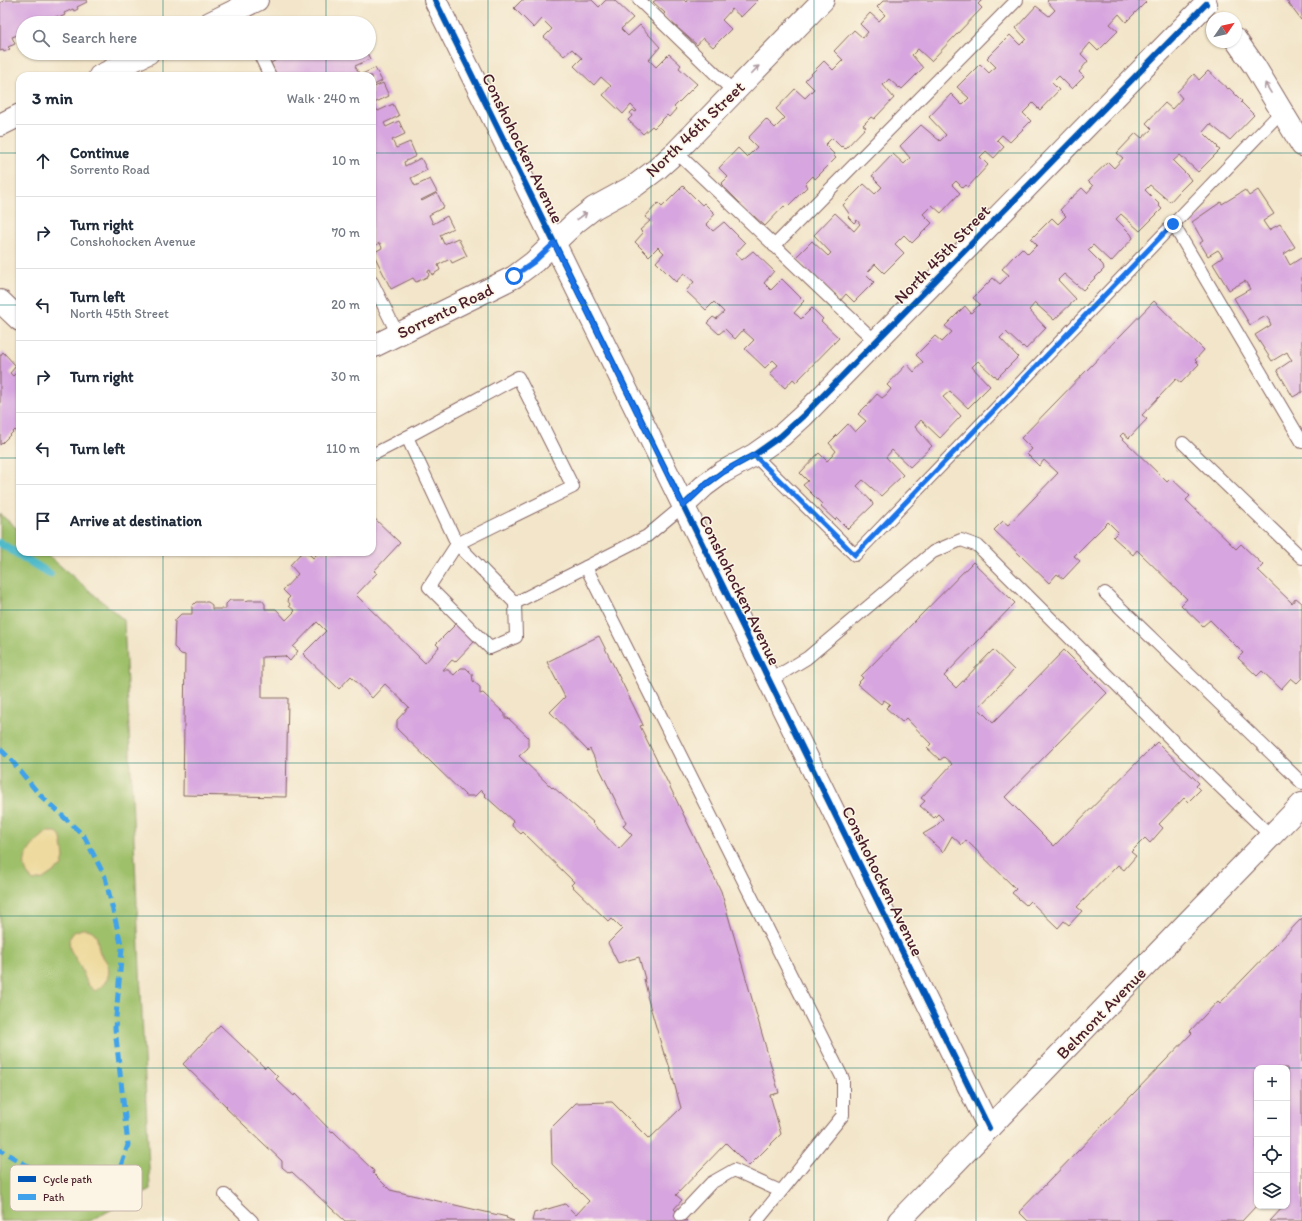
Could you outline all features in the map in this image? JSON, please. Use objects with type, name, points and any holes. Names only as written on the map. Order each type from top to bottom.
[{"type":"main road","points":[[226,16],[257,0]]},
{"type":"main road","name":"Conshohocken Avenue","points":[[434,0],[989,1128]]},
{"type":"main road","name":"North 46th Street","points":[[554,243],[576,222],[594,208],[636,185],[676,152],[823,0]]},
{"type":"main road","name":"North 45th Street","points":[[683,506],[704,486],[723,472],[754,455],[781,436],[803,416],[1209,7]]},
{"type":"main road","points":[[1242,48],[1255,67],[1302,145]]},
{"type":"main road","points":[[108,72],[133,60]]},
{"type":"main road","points":[[0,125],[16,117]]},
{"type":"main road","name":"Sorrento Road","points":[[376,345],[514,276],[534,262],[554,243]]},
{"type":"main road","points":[[0,301],[16,316]]},
{"type":"main road","name":"Belmont Avenue","points":[[899,1221],[1302,804]]},
{"type":"lane","points":[[639,0],[734,92]]},
{"type":"lane","points":[[774,246],[1017,0]]},
{"type":"lane","points":[[262,60],[268,72]]},
{"type":"lane","points":[[754,455],[855,555],[1282,111]]},
{"type":"lane","points":[[676,152],[876,342]]},
{"type":"lane","points":[[1173,224],[1302,442]]},
{"type":"lane","points":[[376,290],[398,335]]},
{"type":"lane","points":[[376,453],[518,377],[573,488],[457,544],[429,587],[490,648],[516,637],[515,603],[457,544],[407,437]]},
{"type":"lane","points":[[1183,442],[1302,558]]},
{"type":"lane","points":[[515,603],[647,536],[683,506]]},
{"type":"lane","points":[[769,681],[807,658],[933,552],[961,540],[978,546],[1178,746],[1271,836]]},
{"type":"lane","points":[[586,567],[843,1079],[843,1115],[757,1221]]},
{"type":"lane","points":[[1106,593],[1302,783]]},
{"type":"lane","points":[[681,1215],[711,1183],[734,1170],[780,1191]]},
{"type":"lane","points":[[225,1195],[252,1221]]},
{"type":"green space","points":[[0,514],[16,528],[16,556],[49,556],[124,620],[150,1189],[142,1193],[142,1165],[10,1165],[10,1211],[109,1211],[90,1221],[0,1221]]},
{"type":"sand","points":[[47,832],[57,832],[61,838],[64,857],[62,866],[43,879],[33,881],[27,874],[25,860],[31,848]]},
{"type":"sand","points":[[82,929],[88,929],[95,933],[100,953],[108,965],[109,970],[105,982],[95,991],[88,985],[80,966],[70,949],[69,939],[74,932]]},
{"type":"building","points":[[5,0],[86,0],[87,2],[77,7],[78,9],[74,11],[73,9],[64,13],[65,15],[63,16],[16,16],[16,36],[12,37],[15,44],[8,47],[10,49],[4,52],[3,50],[0,51],[0,3]]},
{"type":"building","points":[[522,0],[592,0],[599,7],[606,0],[614,0],[633,18],[621,29],[628,36],[640,25],[660,47],[649,60],[656,67],[669,54],[681,65],[679,68],[697,84],[674,107],[676,109],[669,117],[667,115],[654,128],[652,126],[643,134],[628,120],[632,116],[630,113],[633,110],[635,112],[637,111],[631,105],[623,114],[603,95],[611,86],[601,77],[594,85],[574,66],[582,58],[572,49],[564,56],[544,37],[552,29],[542,19],[534,28],[514,8]]},
{"type":"building","points":[[656,0],[684,0],[686,2],[687,0],[758,0],[741,17],[732,9],[722,20],[731,29],[713,47],[703,38],[697,45],[663,15],[665,13],[653,2]]},
{"type":"building","points":[[884,0],[982,0],[978,4],[982,8],[931,61],[918,49],[912,55],[923,68],[902,89],[889,79],[883,85],[894,98],[874,119],[871,117],[863,125],[866,127],[845,149],[832,138],[825,145],[836,158],[815,179],[813,176],[805,184],[807,187],[786,208],[784,206],[765,226],[754,216],[752,217],[721,184],[728,177],[719,168],[738,148],[747,157],[757,147],[748,138],[766,119],[775,128],[785,118],[776,109],[795,89],[805,98],[814,89],[805,80],[824,61],[833,70],[843,60],[834,51],[854,30],[863,38],[868,32],[860,24],[870,13],[879,21],[885,15],[877,7]]},
{"type":"building","points":[[1144,0],[1146,2],[1126,22],[1119,14],[1110,24],[1118,31],[1098,51],[1090,43],[1081,54],[1088,61],[1079,72],[1084,77],[1072,89],[1059,76],[1052,83],[1059,90],[1040,110],[1033,103],[1023,113],[1031,121],[1010,142],[1002,135],[997,140],[1004,147],[994,158],[986,151],[980,157],[988,165],[968,187],[966,185],[963,188],[956,181],[952,185],[960,193],[941,213],[932,205],[923,214],[932,223],[912,243],[904,235],[895,244],[904,253],[884,273],[875,264],[866,274],[874,282],[854,302],[846,294],[840,301],[805,269],[806,267],[796,257],[812,241],[828,256],[831,253],[814,235],[835,213],[854,231],[860,224],[857,220],[854,223],[848,217],[850,215],[843,205],[864,184],[875,194],[882,187],[872,176],[893,154],[904,164],[910,158],[900,146],[921,125],[940,141],[946,135],[929,117],[951,94],[962,105],[969,98],[957,87],[980,64],[989,73],[996,67],[987,58],[1010,35],[1020,45],[1026,39],[1016,28],[1036,6],[1049,16],[1055,10],[1047,1]]},
{"type":"building","points":[[1286,0],[1302,0],[1301,20]]},
{"type":"building","points":[[276,60],[368,60],[355,66],[358,72],[275,72],[271,63]]},
{"type":"building","points":[[375,68],[382,81],[376,84],[376,72],[366,72]]},
{"type":"building","points":[[1208,71],[1228,89],[1229,88],[1254,115],[1230,140],[1210,124],[1203,132],[1220,150],[1198,172],[1180,155],[1173,161],[1191,180],[1170,202],[1150,185],[1145,190],[1162,209],[1140,231],[1121,214],[1116,219],[1133,238],[1111,262],[1093,245],[1088,250],[1103,265],[1104,269],[1083,290],[1064,274],[1058,280],[1076,299],[1054,320],[1035,303],[1029,310],[1046,328],[1026,349],[1006,332],[1000,338],[1018,357],[997,378],[978,361],[972,367],[990,386],[968,408],[950,391],[943,397],[961,416],[940,438],[921,420],[915,427],[932,446],[910,467],[892,450],[886,457],[903,475],[881,496],[863,480],[857,486],[873,505],[848,529],[837,518],[835,520],[821,507],[823,505],[803,485],[808,481],[800,473],[819,453],[827,461],[836,451],[829,443],[848,424],[855,432],[866,421],[858,414],[877,394],[882,398],[887,394],[891,389],[887,385],[907,364],[914,372],[923,362],[916,355],[935,336],[942,342],[952,332],[945,326],[965,306],[971,313],[980,304],[973,298],[993,278],[1000,284],[1009,275],[1002,269],[1012,258],[1022,248],[1028,254],[1037,245],[1031,239],[1052,218],[1058,224],[1066,216],[1060,210],[1070,199],[1082,188],[1087,193],[1093,186],[1088,181],[1108,162],[1114,168],[1123,158],[1117,153],[1136,133],[1142,138],[1152,129],[1146,123],[1165,103],[1172,109],[1182,98],[1177,92],[1194,74],[1199,80]]},
{"type":"building","points":[[383,83],[389,96],[376,102],[376,86]]},
{"type":"building","points":[[393,104],[399,116],[384,123],[386,127],[399,121],[405,134],[392,140],[396,148],[410,142],[416,156],[404,162],[405,166],[421,158],[427,170],[411,178],[415,186],[430,179],[437,192],[421,200],[422,201],[437,193],[444,207],[429,215],[433,224],[447,216],[453,228],[440,235],[444,244],[458,238],[467,256],[452,263],[450,259],[438,265],[440,270],[432,275],[430,270],[428,271],[429,276],[416,282],[413,278],[391,289],[376,259],[376,251],[382,248],[380,243],[376,245],[376,108],[378,111]]},
{"type":"building","points":[[683,186],[702,205],[704,203],[715,214],[706,224],[713,231],[724,222],[745,243],[735,254],[742,260],[753,251],[774,271],[764,283],[771,290],[782,279],[804,301],[794,313],[801,319],[812,308],[823,319],[821,321],[839,338],[796,382],[793,379],[785,388],[770,374],[778,365],[773,360],[765,368],[745,349],[754,340],[743,330],[735,339],[725,329],[719,334],[707,323],[713,317],[716,319],[724,312],[714,302],[706,310],[686,291],[694,282],[684,273],[676,282],[656,262],[664,253],[658,247],[649,256],[635,242],[643,233],[640,230],[650,221],[645,217],[658,203],[662,207]]},
{"type":"building","points":[[1245,190],[1249,196],[1258,190],[1274,214],[1263,221],[1269,230],[1280,224],[1295,247],[1284,254],[1290,265],[1301,258],[1302,260],[1302,392],[1293,397],[1277,370],[1292,360],[1287,352],[1272,361],[1255,335],[1271,325],[1269,320],[1266,316],[1250,325],[1234,298],[1250,289],[1245,281],[1229,290],[1213,264],[1223,257],[1218,250],[1208,256],[1200,243],[1203,241],[1192,222],[1221,202],[1222,204]]},
{"type":"building","points":[[1154,301],[1204,350],[1195,360],[1199,364],[1181,383],[1176,379],[1142,415],[1147,419],[1129,438],[1123,433],[1120,436],[1167,482],[1171,478],[1190,496],[1186,500],[1236,549],[1241,544],[1263,565],[1258,570],[1292,603],[1296,598],[1302,603],[1302,678],[1297,683],[1291,678],[1281,689],[1262,671],[1257,676],[1238,658],[1243,653],[1210,620],[1203,626],[1181,605],[1187,599],[1137,550],[1133,555],[1113,537],[1118,532],[1108,522],[1074,556],[1080,561],[1063,579],[1057,574],[1049,583],[994,530],[1003,521],[1008,525],[1058,473],[1044,460],[1039,466],[1027,454],[1032,449],[1021,438]]},
{"type":"building","points":[[3,352],[16,366],[10,373],[13,376],[16,373],[16,431],[15,430],[0,445],[0,356]]},
{"type":"building","points":[[376,520],[400,543],[374,571],[377,573],[356,595],[425,663],[439,647],[436,644],[457,623],[475,641],[455,662],[452,660],[443,670],[448,670],[454,675],[461,668],[466,668],[472,674],[473,681],[480,687],[480,694],[483,693],[505,714],[505,718],[508,718],[528,737],[528,748],[519,756],[552,788],[553,787],[593,822],[592,823],[619,849],[632,835],[623,826],[626,822],[590,749],[588,751],[550,712],[565,697],[547,662],[599,636],[643,725],[640,726],[721,891],[779,1093],[770,1095],[781,1134],[749,1166],[726,1143],[676,1195],[682,1200],[674,1209],[687,1221],[532,1221],[534,1213],[565,1204],[576,1215],[589,1201],[552,1164],[551,1128],[576,1103],[612,1102],[649,1139],[681,1108],[647,996],[645,979],[639,957],[618,963],[608,943],[622,929],[612,919],[609,922],[571,885],[574,882],[523,832],[521,834],[512,826],[513,821],[485,796],[486,795],[481,790],[475,796],[466,796],[397,729],[397,720],[409,707],[385,684],[372,698],[351,676],[339,689],[303,654],[326,631],[317,622],[293,647],[298,651],[290,661],[285,656],[262,657],[262,698],[288,698],[286,797],[183,795],[185,655],[181,654],[174,647],[175,620],[181,614],[192,614],[192,606],[196,602],[208,602],[212,605],[212,609],[226,609],[226,604],[230,600],[244,600],[246,602],[248,600],[262,600],[265,604],[265,609],[276,609],[286,620],[295,611],[289,606],[290,604],[287,600],[290,597],[283,590],[298,574],[290,565],[298,556],[311,556],[313,558],[315,556],[376,556]]},
{"type":"building","points":[[973,562],[1015,603],[944,676],[956,688],[993,650],[1014,670],[978,708],[993,723],[1064,650],[1107,693],[1005,797],[1054,846],[1157,742],[1199,783],[1196,786],[1200,790],[1188,802],[1184,798],[1159,824],[1163,828],[1150,843],[1145,838],[1131,852],[1136,856],[1124,870],[1118,865],[1077,907],[1082,911],[1069,925],[1064,921],[1058,928],[1030,901],[1026,905],[1012,893],[1016,889],[966,840],[962,845],[952,836],[943,852],[923,834],[935,827],[943,819],[938,814],[934,818],[920,806],[925,801],[921,798],[952,764],[944,757],[940,760],[927,748],[931,744],[906,718],[902,722],[886,708],[890,704],[884,700],[881,704],[857,684],[863,678],[861,676]]},
{"type":"building","points":[[1302,918],[1302,1221],[1270,1221],[1281,1209],[1290,1209],[1290,1065],[1254,1065],[1254,1208],[1242,1221],[1028,1221],[1019,1212],[1192,1033],[1190,1031],[1218,1001],[1220,1003]]},
{"type":"building","points":[[220,1025],[265,1068],[267,1066],[278,1077],[276,1079],[294,1096],[295,1094],[332,1132],[333,1131],[374,1171],[373,1173],[390,1190],[507,1217],[506,1218],[514,1221],[345,1221],[292,1172],[289,1173],[282,1167],[282,1161],[226,1108],[227,1107],[183,1064]]},
{"type":"waterway","points":[[0,543],[16,553]]},
{"type":"waterway","points":[[21,556],[50,574]]},
{"type":"marked path","points":[[0,749],[12,761],[38,793],[84,836],[105,877],[122,948],[115,1028],[128,1145],[121,1165]]},
{"type":"marked path","points":[[0,1150],[26,1165]]},
{"type":"cycle path","points":[[435,0],[989,1128]]},
{"type":"cycle path","points":[[683,506],[704,486],[723,472],[754,455],[781,436],[803,416],[1206,4]]},
{"type":"route","points":[[514,276],[534,262],[554,243],[683,506],[704,486],[723,472],[754,455],[855,555],[1173,224]]}]
